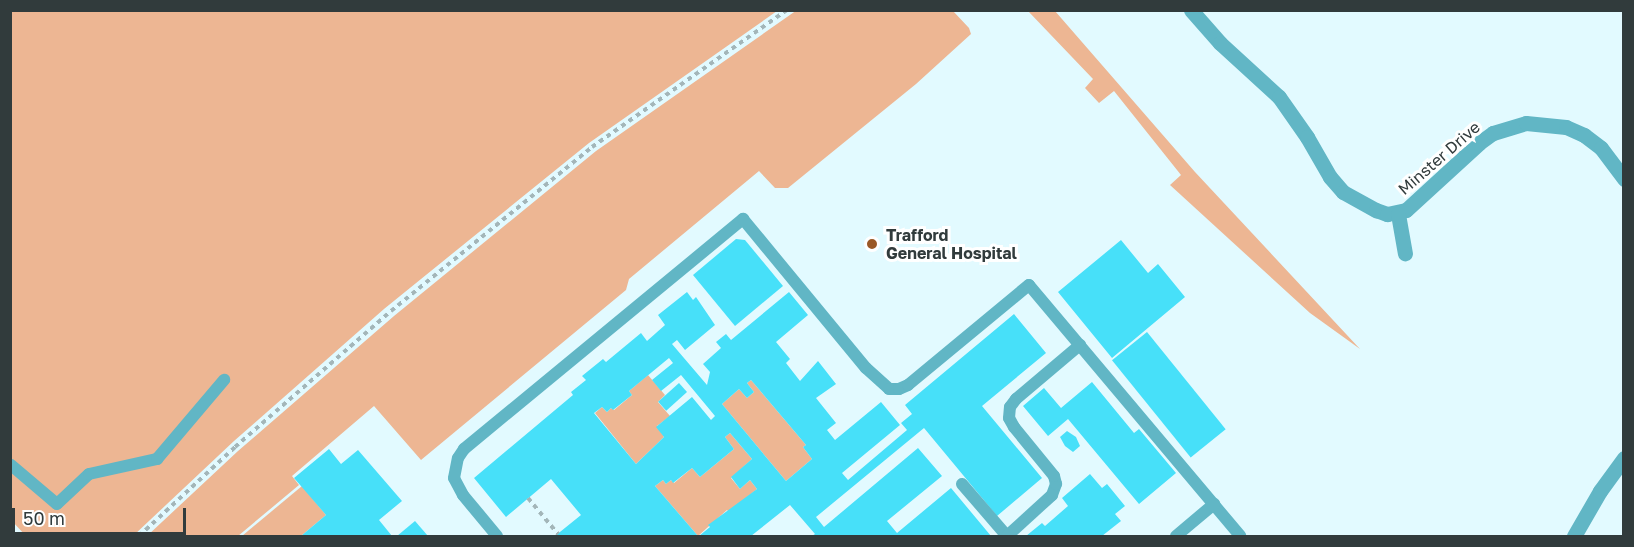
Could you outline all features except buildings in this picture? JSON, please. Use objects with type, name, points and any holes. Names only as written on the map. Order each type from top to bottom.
[{"type":"street","name":"Minster Drive","points":[[1191,10],[1220,43],[1279,98],[1307,137],[1330,177],[1343,192],[1376,210],[1398,214],[1415,203],[1479,143],[1493,133],[1526,123],[1566,126],[1584,135],[1608,155],[1623,179]]},
{"type":"street","name":"Minster Drive","points":[[1398,214],[1405,253]]},
{"type":"street","points":[[1574,537],[1600,491],[1623,458]]},
{"type":"lane","points":[[497,537],[463,495],[454,478],[458,458],[464,449],[743,219],[866,368],[889,389],[899,389],[908,385],[1029,285],[1240,537]]},
{"type":"lane","points":[[962,484],[1006,536],[1052,495],[1056,484],[1054,476],[1014,427],[1009,418],[1010,407],[1016,399],[1080,345]]},
{"type":"lane","points":[[11,465],[57,504],[89,474],[157,459],[224,380]]},
{"type":"lane","points":[[1176,537],[1214,504]]},
{"type":"path","points":[[139,537],[235,447],[436,274],[592,147],[787,10]]},
{"type":"path","points":[[528,498],[558,534]]},
{"type":"shaded area","points":[[797,10],[953,11],[969,28],[971,34],[916,84],[788,188],[775,188],[759,171],[629,279],[626,290],[421,460],[374,406],[292,476],[299,485],[238,536],[147,536],[238,451],[394,316],[596,151]]},
{"type":"shaded area","points":[[10,11],[777,11],[589,143],[384,309],[234,441],[133,536],[26,536],[11,520]]},
{"type":"shaded area","points":[[1028,11],[1055,11],[1195,172],[1360,349],[1310,313],[1170,185],[1181,175],[1114,91],[1099,103],[1085,88],[1093,79]]},
{"type":"shaded area","points":[[648,375],[665,395],[658,402],[670,416],[657,426],[664,437],[636,464],[595,413],[602,407],[607,412],[611,408],[614,410],[632,395],[629,391]]},
{"type":"shaded area","points":[[751,380],[806,445],[803,447],[812,459],[786,481],[722,404],[739,389],[747,398],[754,392],[747,383]]},
{"type":"shaded area","points":[[730,433],[752,459],[731,478],[740,489],[750,480],[757,489],[729,512],[727,510],[698,536],[655,486],[663,480],[666,484],[671,480],[674,483],[692,468],[700,477],[734,449],[725,437]]},
{"type":"shaded area","points":[[302,486],[326,515],[301,536],[242,536]]},
{"type":"place","name":"Trafford General Hospital","points":[[872,244]]}]
